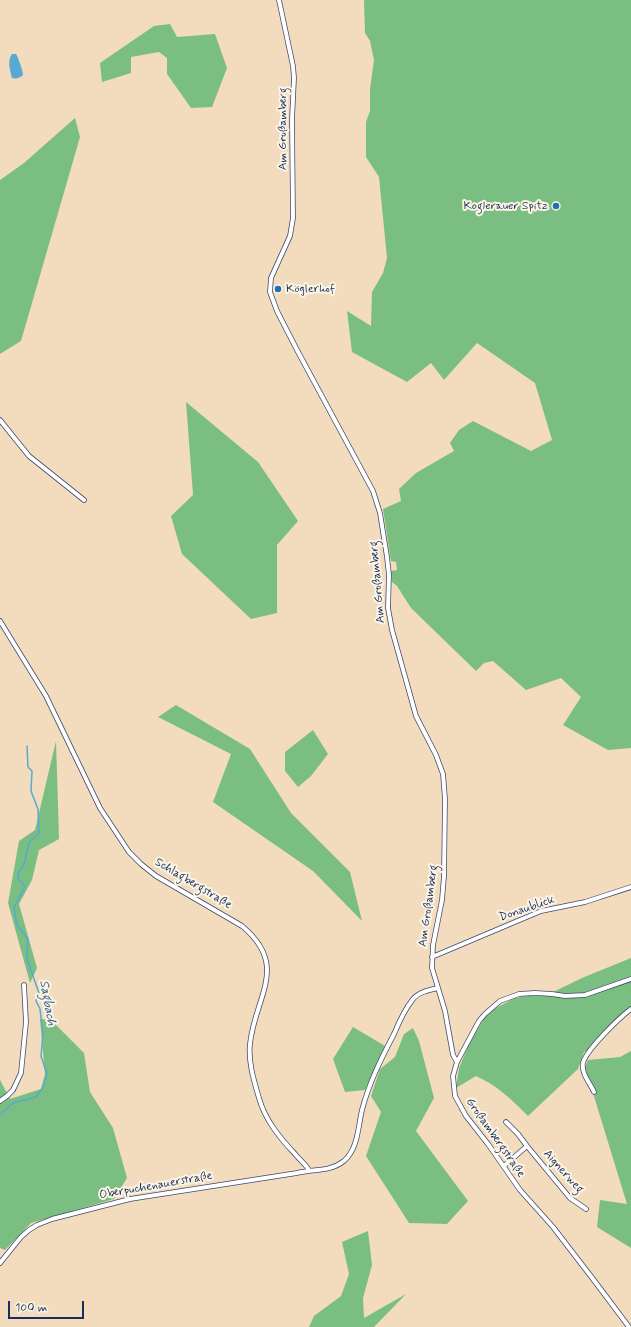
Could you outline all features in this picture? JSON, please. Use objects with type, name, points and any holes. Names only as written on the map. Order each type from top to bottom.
[{"type":"street","name":"Am Großamberg","points":[[279,0],[293,66],[294,78],[292,118],[293,218],[290,236],[270,283],[270,292],[277,311],[377,501],[382,522],[388,566],[388,608],[392,630],[416,716],[436,755],[443,774],[445,800],[444,876],[442,900],[434,939],[432,968],[445,1011],[453,1055],[457,1062]]},
{"type":"street","points":[[0,420],[29,456],[84,500]]},
{"type":"street","name":"Schlagbergstraße","points":[[0,621],[46,696],[100,808],[129,852],[156,876],[242,926],[252,935],[260,946],[265,956],[267,973],[250,1042],[250,1056],[253,1073],[259,1099],[268,1120],[309,1170]]},
{"type":"street","name":"Donaublick","points":[[432,957],[541,911],[585,902],[631,887]]},
{"type":"street","name":"Großambergstraße","points":[[629,1327],[537,1208],[520,1190],[504,1166],[466,1116],[455,1096],[453,1076],[457,1062],[479,1021],[500,1001],[519,994],[535,993],[565,996],[585,995],[631,979]]},
{"type":"street","points":[[0,1101],[8,1096],[21,1073],[23,1040],[26,1022],[24,984]]},
{"type":"street","points":[[309,1170],[327,1169],[336,1166],[345,1160],[352,1152],[368,1090],[398,1024],[413,999],[424,992],[438,988]]},
{"type":"street","points":[[594,1092],[583,1070],[583,1062],[586,1055],[605,1033],[631,1009]]},
{"type":"street","name":"Aignerweg","points":[[506,1122],[518,1134],[570,1198],[586,1209]]},
{"type":"street","name":"Aignerweg","points":[[504,1166],[527,1146]]},
{"type":"street","name":"Oberpuchenauerstraße","points":[[0,1262],[21,1237],[29,1230],[52,1219],[130,1199],[309,1170]]},
{"type":"green space","points":[[364,0],[631,0],[631,748],[608,750],[563,725],[581,697],[561,678],[526,690],[493,661],[484,663],[476,671],[411,608],[397,586],[392,582],[391,571],[397,570],[396,562],[391,561],[383,509],[401,501],[399,489],[416,473],[454,451],[450,443],[459,430],[473,421],[531,451],[552,440],[535,383],[477,343],[444,380],[431,363],[407,382],[352,352],[347,311],[371,326],[372,292],[383,273],[387,258],[379,177],[366,157],[366,122],[370,111],[370,89],[374,60],[370,41],[365,33]]},
{"type":"green space","points":[[170,24],[177,37],[215,34],[227,68],[212,107],[191,108],[167,74],[167,58],[159,52],[131,57],[131,73],[102,82],[100,63],[154,26]]},
{"type":"green space","points":[[75,118],[80,137],[21,341],[0,354],[0,180],[24,163]]},
{"type":"green space","points":[[186,402],[258,462],[298,521],[277,545],[277,613],[251,619],[182,554],[171,516],[193,495]]},
{"type":"green space","points":[[176,705],[250,749],[291,813],[350,872],[362,921],[313,871],[213,802],[231,754],[158,717]]},
{"type":"green space","points":[[313,730],[328,754],[311,776],[298,787],[285,771],[285,752]]},
{"type":"green space","points":[[56,741],[59,839],[39,850],[32,880],[19,904],[37,968],[30,983],[8,903],[19,841],[35,830]]},
{"type":"green space","points":[[631,958],[631,1006],[607,1028],[587,1051],[584,1052],[578,1069],[528,1116],[498,1089],[476,1076],[456,1088],[459,1068],[469,1044],[485,1017],[494,1009],[515,998],[545,996],[582,978]]},
{"type":"green space","points":[[40,1019],[51,1020],[84,1053],[90,1092],[113,1128],[127,1178],[114,1199],[31,1223],[5,1250],[0,1248],[0,1080],[10,1099],[41,1089],[45,1074]]},
{"type":"green space","points":[[353,1027],[385,1046],[365,1090],[345,1092],[333,1059]]},
{"type":"green space","points":[[413,1028],[419,1041],[434,1098],[416,1131],[468,1201],[447,1224],[409,1223],[366,1156],[381,1112],[371,1096],[380,1069],[395,1057],[404,1034]]},
{"type":"green space","points":[[631,1051],[631,1248],[597,1227],[600,1200],[627,1204],[585,1067],[588,1060],[620,1057]]},
{"type":"green space","points":[[368,1231],[372,1265],[363,1298],[364,1318],[406,1294],[374,1327],[309,1327],[314,1316],[341,1296],[349,1274],[342,1242]]},
{"type":"water","points":[[12,54],[16,54],[22,70],[23,75],[18,78],[12,78],[10,72],[9,63]]},
{"type":"waterway","name":"Sagbach","points":[[0,1115],[13,1103],[36,1097],[43,1087],[47,1074],[41,1056],[43,1034],[40,1009],[36,1001],[39,993],[27,959],[28,939],[17,925],[14,908],[25,886],[19,880],[18,873],[24,865],[29,842],[39,834],[38,809],[31,791],[32,771],[28,767],[27,746]]},
{"type":"place","name":"Koglerauer Spitz","points":[[556,206]]},
{"type":"place","name":"Köglerhof","points":[[278,289]]}]
